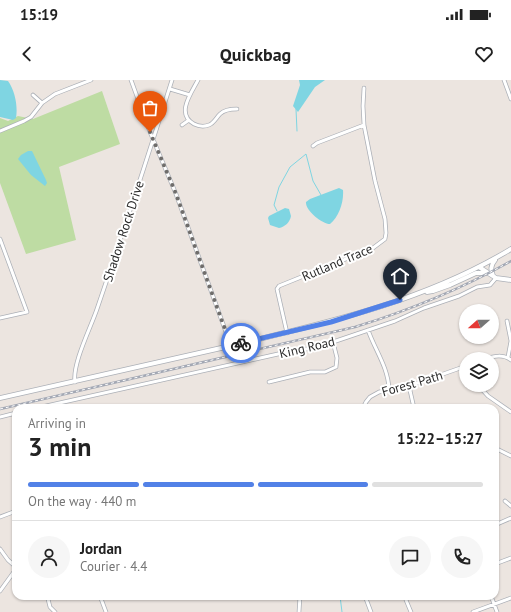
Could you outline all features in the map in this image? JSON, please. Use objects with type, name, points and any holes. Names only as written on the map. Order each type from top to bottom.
[{"type":"main road","points":[[0,398],[287,333],[352,316],[423,292],[479,268],[511,249]]},
{"type":"main road","points":[[494,277],[491,267],[497,258]]},
{"type":"main road","points":[[479,268],[494,277],[511,280]]},
{"type":"main road","points":[[423,292],[443,288],[476,272],[486,273]]},
{"type":"street","points":[[0,131],[24,122],[42,103],[55,94],[91,80]]},
{"type":"street","points":[[131,80],[150,132],[176,194],[231,346]]},
{"type":"street","name":"Shadow Rock Drive","points":[[75,382],[74,377],[78,358],[97,309],[172,80]]},
{"type":"street","points":[[198,80],[186,105],[189,120],[196,125],[208,126],[214,122],[222,112],[237,109]]},
{"type":"street","points":[[504,80],[511,99]]},
{"type":"street","name":"Rutland Trace","points":[[287,333],[277,289],[279,286],[373,248],[385,239],[385,218],[375,181],[364,125],[364,88]]},
{"type":"street","points":[[170,89],[190,95]]},
{"type":"street","points":[[34,95],[42,103]]},
{"type":"street","points":[[182,125],[189,120]]},
{"type":"street","points":[[313,146],[317,143],[364,125]]},
{"type":"street","points":[[0,239],[27,312],[0,318]]},
{"type":"street","name":"King Road","points":[[55,404],[280,353],[313,348],[395,321],[424,308],[459,296],[477,287],[490,285],[494,277]]},
{"type":"street","points":[[507,321],[511,341],[508,357]]},
{"type":"street","points":[[368,330],[376,350],[385,366],[389,389]]},
{"type":"street","points":[[332,342],[337,358],[336,367]]},
{"type":"street","points":[[499,356],[508,357],[511,360]]},
{"type":"street","points":[[336,367],[340,370]]},
{"type":"street","points":[[269,382],[310,372],[325,372],[336,367]]},
{"type":"street","name":"Forest Path","points":[[365,404],[375,394],[389,389],[409,386],[459,368]]},
{"type":"street","points":[[409,386],[413,404]]},
{"type":"street","points":[[484,392],[511,412]]},
{"type":"street","points":[[0,417],[12,414]]},
{"type":"street","points":[[499,450],[511,456]]},
{"type":"street","points":[[505,501],[511,506]]},
{"type":"street","points":[[0,518],[12,513]]},
{"type":"street","points":[[499,523],[511,518]]},
{"type":"street","points":[[0,548],[12,564]]},
{"type":"street","points":[[499,562],[511,558]]},
{"type":"street","points":[[0,591],[12,574]]},
{"type":"street","points":[[473,612],[511,598]]},
{"type":"street","points":[[48,600],[50,607],[55,612]]},
{"type":"street","points":[[102,600],[106,612]]},
{"type":"street","points":[[298,612],[300,600]]},
{"type":"street","points":[[366,600],[370,612]]},
{"type":"street","points":[[406,600],[411,612]]},
{"type":"street","points":[[492,600],[497,612]]},
{"type":"green space","points":[[102,91],[120,144],[59,167],[76,240],[26,254],[0,183],[0,118],[8,121],[18,116],[33,119]]},
{"type":"water","points":[[0,80],[8,81],[14,94],[17,113],[16,118],[13,120],[0,117]]},
{"type":"water","points":[[299,80],[325,80],[315,87],[298,112],[293,106],[300,85]]},
{"type":"water","points":[[28,151],[32,151],[33,153],[46,180],[47,183],[45,186],[31,175],[18,159],[21,155]]},
{"type":"water","points":[[339,188],[343,190],[343,199],[340,209],[330,224],[323,222],[308,209],[306,202]]},
{"type":"water","points":[[285,208],[289,209],[291,216],[287,224],[279,228],[270,225],[268,218],[269,216]]},
{"type":"waterway","points":[[296,109],[297,131]]},
{"type":"waterway","points":[[277,211],[274,205],[279,187],[290,167],[306,154],[313,181],[321,195]]},
{"type":"waterway","points":[[340,600],[342,612]]},
{"type":"railway","points":[[22,404],[355,327],[435,298],[473,281],[511,261]]},
{"type":"railway","points":[[0,409],[12,406]]},
{"type":"way so far","points":[[150,132],[176,194],[231,346],[241,343]]},
{"type":"route","points":[[241,343],[331,322],[400,300]]}]
